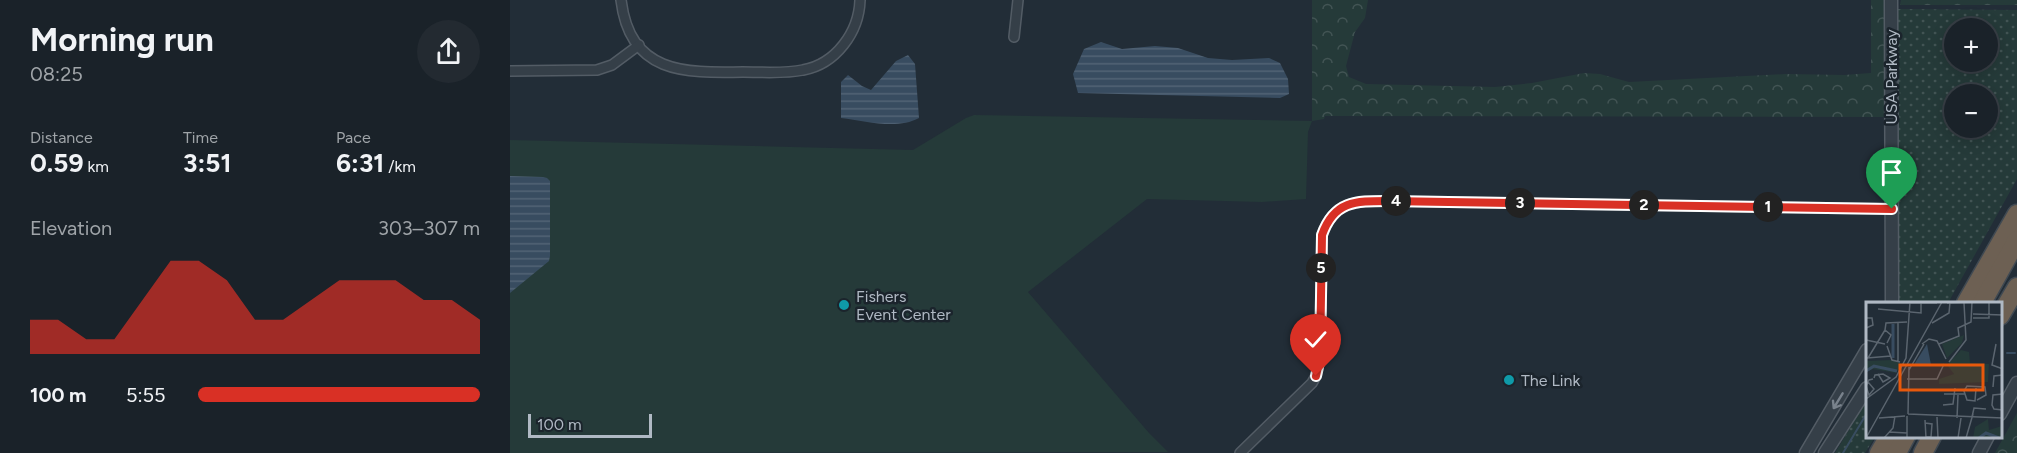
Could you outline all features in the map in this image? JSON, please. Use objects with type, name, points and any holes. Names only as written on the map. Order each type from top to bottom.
[{"type":"highway","points":[[1967,302],[2017,214]]},
{"type":"highway","points":[[1983,302],[2017,240]]},
{"type":"highway","points":[[2002,314],[2017,287]]},
{"type":"highway","points":[[1879,453],[1888,438]]},
{"type":"highway","points":[[1897,453],[1905,438]]},
{"type":"highway","points":[[1923,453],[1931,438]]},
{"type":"street","points":[[621,0],[626,24],[639,45],[662,64],[686,71],[780,72],[805,70],[827,61],[850,36],[859,14],[860,0]]},
{"type":"street","points":[[1014,37],[1018,0]]},
{"type":"street","name":"USA Parkway","points":[[1891,0],[1892,302]]},
{"type":"street","points":[[510,71],[597,70],[612,65],[639,45]]},
{"type":"street","points":[[1240,453],[1300,396],[1316,376],[1320,358],[1322,235],[1333,214],[1352,203],[1387,201],[1892,209]]},
{"type":"street","name":"USA Parkway","points":[[1884,302],[1892,262]]},
{"type":"street","points":[[1806,453],[1866,352]]},
{"type":"street","points":[[2002,412],[2017,383]]},
{"type":"street","points":[[1825,453],[1866,390]]},
{"type":"street","points":[[1979,453],[1987,438]]},
{"type":"green space","points":[[1312,0],[1368,0],[1365,18],[1355,32],[1346,66],[1349,77],[1366,84],[1495,87],[1584,73],[1600,74],[1629,82],[1786,74],[1871,73],[1871,0],[1885,0],[1885,117],[1325,116],[1324,119],[1312,121]]},
{"type":"green space","points":[[1901,0],[2017,0],[2017,5],[1900,5]]},
{"type":"green space","points":[[1897,9],[2017,10],[2017,179],[1949,302],[1898,302]]},
{"type":"green space","points":[[974,115],[1312,121],[1308,132],[1306,199],[1262,202],[1147,199],[1028,292],[1168,452],[510,453],[510,140],[913,150]]},
{"type":"green space","points":[[1866,402],[1866,438],[1874,438],[1865,453],[1835,453]]},
{"type":"green space","points":[[2017,413],[2017,453],[1995,453]]},
{"type":"water","points":[[1101,42],[1122,49],[1155,46],[1178,48],[1208,58],[1232,60],[1269,58],[1280,63],[1288,79],[1289,94],[1280,98],[1078,93],[1073,74],[1084,49]]},
{"type":"water","points":[[908,55],[915,64],[919,118],[910,122],[891,124],[841,118],[841,82],[848,75],[871,90],[896,61]]},
{"type":"water","points":[[510,176],[543,177],[550,181],[550,256],[549,261],[510,293]]},
{"type":"waterway","points":[[2007,353],[2015,353]]},
{"type":"waterway","points":[[1843,453],[1866,415]]},
{"type":"place","name":"Fishers Event Center","points":[[844,305]]},
{"type":"place","name":"The Link","points":[[1509,380]]},
{"type":"route","points":[[1316,376],[1320,358],[1322,235],[1333,214],[1352,203],[1387,201],[1892,209]]}]
